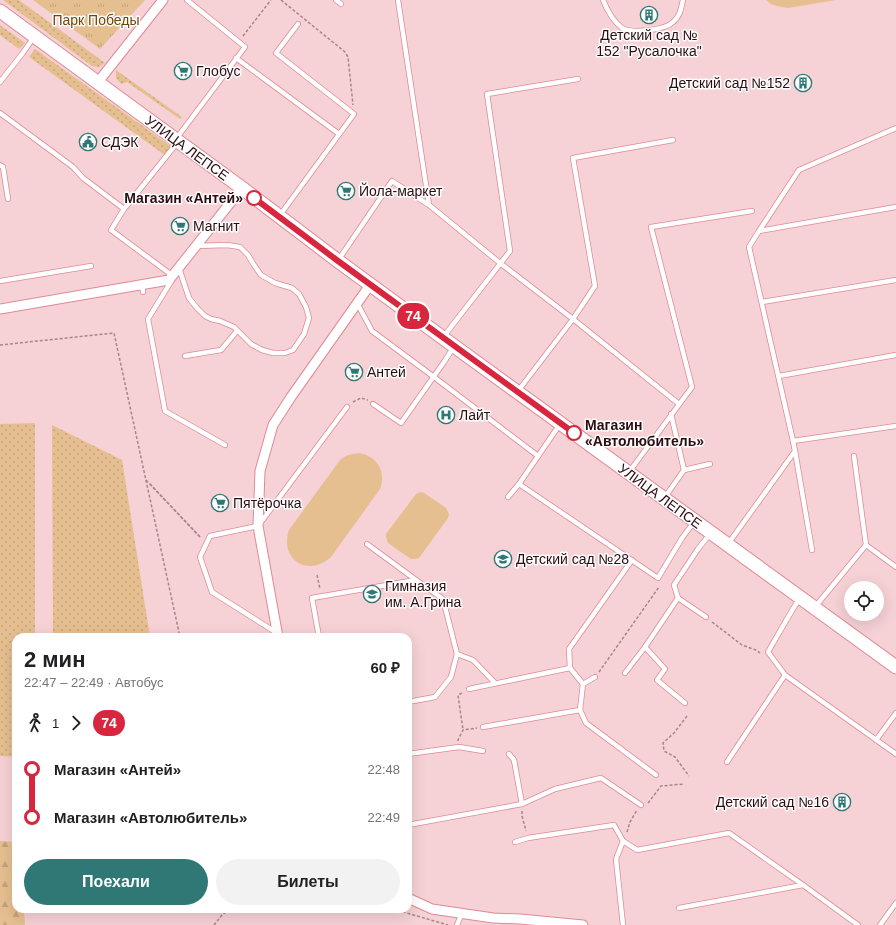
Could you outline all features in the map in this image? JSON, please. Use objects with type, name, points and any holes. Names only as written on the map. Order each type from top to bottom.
[{"type":"main road","name":"УЛИЦА ЛЕПСЕ","points":[[0,11],[280,216],[442,338],[896,667]]},
{"type":"street","points":[[98,82],[163,0]]},
{"type":"street","points":[[0,309],[143,289],[169,280],[242,188]]},
{"type":"street","points":[[277,633],[258,526],[260,471],[273,426],[291,397],[370,284]]},
{"type":"street","points":[[412,900],[432,909],[462,913],[494,922],[520,919],[583,925]]},
{"type":"lane","points":[[187,0],[244,47],[177,141],[124,209],[111,230],[176,272],[189,298],[196,308],[205,316],[228,324],[251,344],[262,350],[273,353],[285,353],[293,350],[304,334],[309,318],[306,307],[299,294],[292,288],[275,283],[261,275],[248,255],[240,247],[227,245],[196,246]]},
{"type":"lane","points":[[336,0],[341,4]]},
{"type":"lane","points":[[398,0],[429,205]]},
{"type":"lane","points":[[603,0],[607,11],[617,23],[623,29],[632,31],[663,27],[673,22],[680,12],[683,0]]},
{"type":"lane","points":[[280,216],[354,114],[276,53],[298,24]]},
{"type":"lane","points":[[0,82],[34,36]]},
{"type":"lane","points":[[236,58],[339,134]]},
{"type":"lane","points":[[442,338],[510,250],[487,94],[578,79]]},
{"type":"lane","points":[[0,113],[73,167],[83,178],[124,209]]},
{"type":"lane","points":[[812,550],[796,451],[749,247],[800,170],[896,128]]},
{"type":"lane","points":[[517,392],[573,319],[595,286],[574,158],[673,140]]},
{"type":"lane","points":[[0,165],[3,167],[8,199]]},
{"type":"lane","points":[[338,261],[392,181],[429,205],[679,404]]},
{"type":"lane","points":[[759,231],[896,207]]},
{"type":"lane","points":[[628,473],[692,387],[651,227],[752,211]]},
{"type":"lane","points":[[0,281],[91,266]]},
{"type":"lane","points":[[176,272],[148,319],[165,411],[225,445]]},
{"type":"lane","points":[[762,302],[896,280]]},
{"type":"lane","points":[[357,302],[372,331],[538,456]]},
{"type":"lane","points":[[185,356],[221,350],[237,331]]},
{"type":"lane","points":[[373,404],[401,423],[454,346]]},
{"type":"lane","points":[[779,376],[896,355]]},
{"type":"lane","points":[[274,633],[212,592],[200,557],[210,536],[258,526],[347,407]]},
{"type":"lane","points":[[671,414],[684,470]]},
{"type":"lane","points":[[508,497],[519,484],[560,424]]},
{"type":"lane","points":[[794,442],[896,426]]},
{"type":"lane","points":[[728,545],[796,451]]},
{"type":"lane","points":[[814,608],[866,545],[854,456]]},
{"type":"lane","points":[[664,498],[684,470],[710,464]]},
{"type":"lane","points":[[519,484],[658,578],[694,521]]},
{"type":"lane","points":[[706,617],[678,598],[674,585],[698,549],[711,533]]},
{"type":"lane","points":[[367,544],[443,599],[457,654],[451,677],[435,697],[412,701]]},
{"type":"lane","points":[[866,545],[896,566]]},
{"type":"lane","points":[[632,560],[569,649],[570,668],[583,684],[580,710],[586,723],[656,775]]},
{"type":"lane","points":[[318,633],[312,598],[416,580]]},
{"type":"lane","points":[[625,673],[645,647],[678,598]]},
{"type":"lane","points":[[800,598],[768,652],[785,675],[896,754]]},
{"type":"lane","points":[[645,647],[665,669],[657,680],[685,703]]},
{"type":"lane","points":[[457,654],[473,660],[495,683]]},
{"type":"lane","points":[[469,689],[570,668]]},
{"type":"lane","points":[[727,762],[785,675]]},
{"type":"lane","points":[[583,684],[595,677]]},
{"type":"lane","points":[[483,727],[580,710]]},
{"type":"lane","points":[[876,740],[896,712]]},
{"type":"lane","points":[[412,753],[459,747],[483,751]]},
{"type":"lane","points":[[509,754],[514,760],[522,804]]},
{"type":"lane","points":[[412,824],[522,804],[555,789],[601,778],[641,805]]},
{"type":"lane","points":[[515,842],[528,838],[614,825],[623,841],[637,850],[729,833],[858,925]]},
{"type":"lane","points":[[623,841],[616,859],[623,925]]},
{"type":"lane","points":[[679,908],[803,885]]},
{"type":"lane","points":[[880,925],[896,903]]},
{"type":"lane","points":[[457,925],[462,913]]},
{"type":"path","points":[[238,42],[271,0]]},
{"type":"path","points":[[281,0],[345,52],[348,57],[354,114]]},
{"type":"path","points":[[0,345],[114,333],[179,633]]},
{"type":"path","points":[[354,401],[361,398],[368,400]]},
{"type":"path","points":[[145,480],[206,544]]},
{"type":"path","points":[[150,484],[206,544]]},
{"type":"path","points":[[317,575],[318,581]]},
{"type":"path","points":[[595,677],[659,587],[658,578]]},
{"type":"path","points":[[706,617],[742,645],[760,653]]},
{"type":"path","points":[[458,740],[463,730],[458,695],[469,689]]},
{"type":"path","points":[[687,716],[674,733],[663,743],[664,751],[675,757],[689,776]]},
{"type":"path","points":[[463,730],[483,727]]},
{"type":"path","points":[[628,829],[630,822],[641,805],[645,807],[661,786],[684,784]]},
{"type":"path","points":[[522,816],[528,838]]},
{"type":"path","points":[[214,925],[224,913]]},
{"type":"path","points":[[407,913],[448,925]]},
{"type":"green space","points":[[3,0],[19,0],[105,63],[99,67],[92,66]]},
{"type":"green space","name":"Парк Победы","points":[[33,0],[145,0],[100,49]]},
{"type":"green space","points":[[766,0],[836,0],[788,8],[771,4]]},
{"type":"green space","points":[[0,25],[25,43],[19,49],[0,35]]},
{"type":"green space","points":[[35,49],[172,147],[166,156],[29,57]]},
{"type":"green space","points":[[116,70],[182,117],[180,119],[127,82],[121,84],[116,78]]},
{"type":"green space","points":[[35,423],[35,633],[12,633],[12,757],[0,756],[0,424]]},
{"type":"green space","points":[[52,425],[122,460],[149,633],[53,633]]},
{"type":"green space","points":[[359,453],[366,455],[379,466],[382,474],[380,489],[331,557],[322,563],[313,566],[298,562],[292,557],[288,549],[287,540],[289,530],[340,460],[349,455]]},
{"type":"green space","points":[[421,492],[446,508],[449,514],[448,518],[419,558],[411,559],[388,543],[386,534],[416,494]]},
{"type":"green space","points":[[0,841],[12,842],[12,913],[24,913],[25,925],[0,925]]},
{"type":"bus line","name":"74","points":[[254,198],[479,365],[574,433]]},
{"type":"place","name":"Детский сад № 152 \"Русалочка\"","points":[[649,15]]},
{"type":"place","name":"Глобус","points":[[183,71]]},
{"type":"place","name":"Детский сад №152","points":[[803,83]]},
{"type":"place","name":"СДЭК","points":[[88,142]]},
{"type":"place","name":"Йола-маркет","points":[[346,191]]},
{"type":"place","name":"Магазин «Антей»","points":[[254,198]]},
{"type":"place","name":"Магнит","points":[[180,226]]},
{"type":"place","name":"Антей","points":[[354,372]]},
{"type":"place","name":"Лайт","points":[[446,415]]},
{"type":"place","name":"Магазин «Автолюбитель»","points":[[574,433]]},
{"type":"place","name":"Пятёрочка","points":[[220,503]]},
{"type":"place","name":"Детский сад №28","points":[[503,559]]},
{"type":"place","name":"Гимназия им. А.Грина","points":[[372,594]]},
{"type":"place","name":"Детский сад №16","points":[[842,802]]}]
